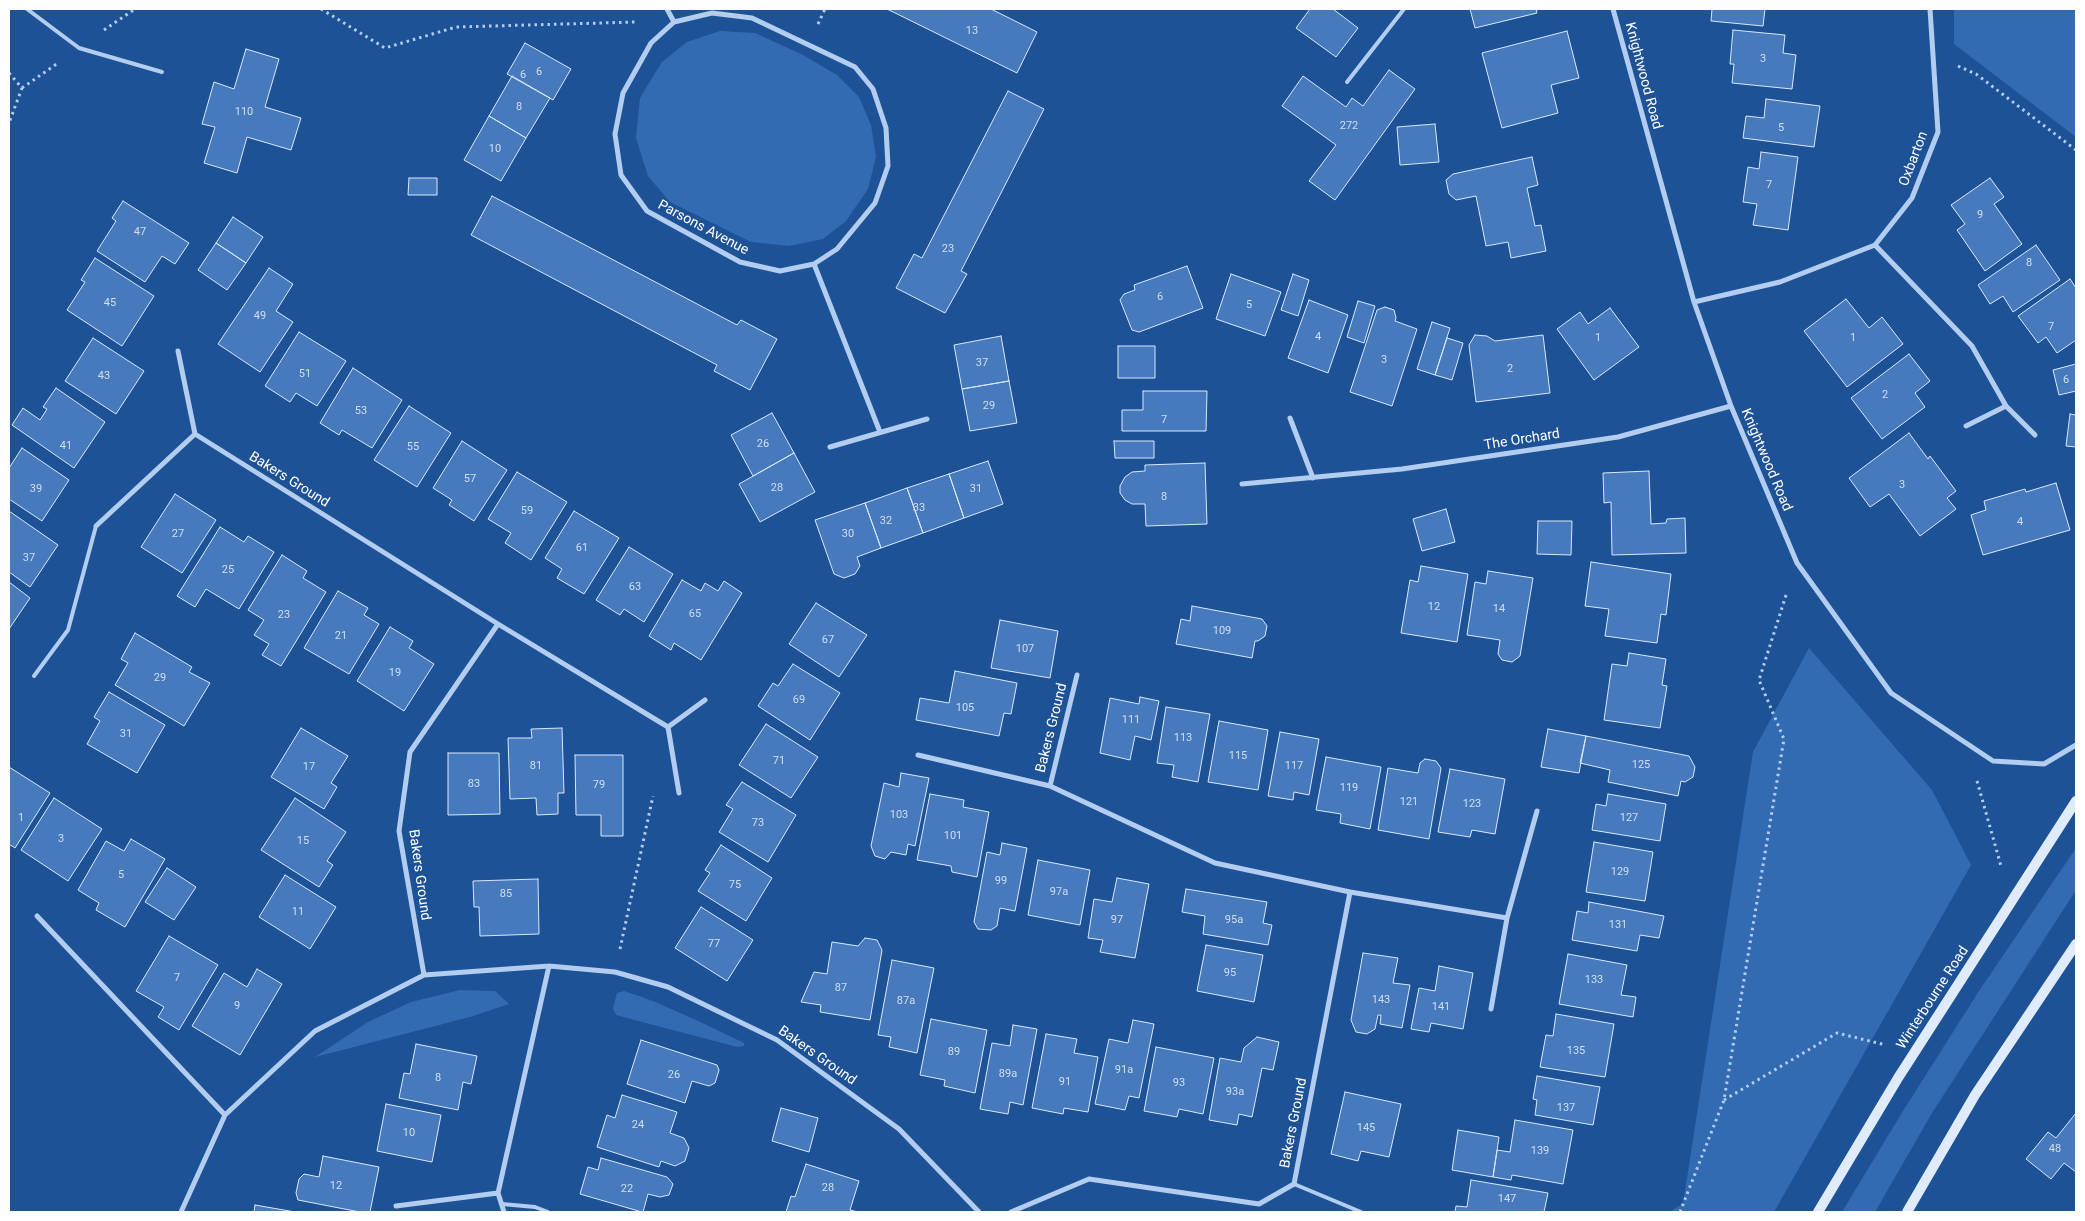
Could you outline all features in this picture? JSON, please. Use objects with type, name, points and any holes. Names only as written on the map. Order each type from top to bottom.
[{"type":"main road","name":"Winterbourne Road","points":[[1818,1212],[1904,1070],[2076,801]]},
{"type":"main road","points":[[1907,1212],[1975,1095],[2076,944]]},
{"type":"street","points":[[667,9],[674,22]]},
{"type":"street","name":"Knightwood Road","points":[[1613,9],[1694,302],[1732,406],[1797,563],[1891,693],[1993,761]]},
{"type":"street","name":"Oxbarton","points":[[1875,245],[1912,198],[1938,132],[1930,9]]},
{"type":"street","name":"Parsons Avenue","points":[[712,13],[752,18],[855,67],[873,89],[886,128],[888,166],[885,175],[875,203],[856,228],[837,249],[814,264],[780,271],[740,262],[648,211],[621,175],[615,134],[622,93],[651,42],[674,22],[712,13]]},
{"type":"street","points":[[1694,302],[1780,282],[1875,245],[1972,346],[2006,406],[2034,435]]},
{"type":"street","points":[[814,264],[880,432]]},
{"type":"street","points":[[96,526],[195,434],[178,351]]},
{"type":"street","name":"The Orchard","points":[[1242,484],[1402,470],[1618,437],[1732,406]]},
{"type":"street","points":[[1966,426],[2006,406]]},
{"type":"street","points":[[1290,418],[1313,478]]},
{"type":"street","points":[[830,447],[927,419]]},
{"type":"street","name":"Bakers Ground","points":[[195,434],[498,624],[668,727]]},
{"type":"street","name":"Bakers Ground","points":[[424,975],[400,831],[410,752],[498,624]]},
{"type":"street","name":"Bakers Ground","points":[[1050,786],[1077,675]]},
{"type":"street","points":[[679,793],[668,727],[705,700]]},
{"type":"street","points":[[1993,761],[2044,764],[2076,744]]},
{"type":"street","name":"Bakers Ground","points":[[918,755],[1050,786],[1215,863],[1350,892],[1507,918]]},
{"type":"street","points":[[1491,1009],[1507,918],[1537,811]]},
{"type":"street","name":"Bakers Ground","points":[[1011,1212],[1089,1179],[1259,1204],[1294,1184],[1350,892]]},
{"type":"street","points":[[38,916],[225,1115]]},
{"type":"street","points":[[504,1212],[498,1193],[549,966]]},
{"type":"street","name":"Bakers Ground","points":[[181,1212],[225,1115],[315,1032],[424,975],[549,966],[615,972],[668,987],[778,1040],[899,1129],[978,1212]]},
{"type":"street","points":[[396,1206],[498,1193]]},
{"type":"lane","points":[[27,9],[79,48],[162,72]]},
{"type":"lane","points":[[1347,82],[1404,9]]},
{"type":"lane","points":[[34,676],[68,630],[96,526]]},
{"type":"lane","points":[[1294,1184],[1361,1212]]},
{"type":"lane","points":[[502,1204],[535,1208],[548,1212]]},
{"type":"path","points":[[321,9],[384,48],[456,26],[674,22]]},
{"type":"path","points":[[1934,56],[1976,74],[2076,150]]},
{"type":"path","points":[[9,73],[22,88],[9,123]]},
{"type":"path","points":[[1680,1212],[1724,1100],[1784,739],[1759,680],[1797,563]]},
{"type":"path","points":[[1993,761],[1976,782],[2002,869]]},
{"type":"path","points":[[615,972],[654,793]]},
{"type":"path","points":[[1724,1100],[1837,1033],[1891,1047]]},
{"type":"shaded area","points":[[1954,9],[2076,9],[2076,137],[1954,44]]},
{"type":"shaded area","points":[[720,31],[755,33],[803,55],[837,75],[859,97],[871,125],[876,157],[868,189],[846,221],[823,239],[789,246],[751,242],[670,202],[648,176],[636,138],[640,98],[662,62],[687,42]]},
{"type":"shaded area","points":[[1809,648],[1932,790],[1971,865],[1774,1212],[1669,1212],[1683,1204],[1753,752]]},
{"type":"shaded area","points":[[2076,848],[2076,890],[1932,1113],[1875,1212],[1842,1212],[1979,991]]},
{"type":"shaded area","points":[[460,990],[495,991],[509,1004],[470,1017],[315,1057],[368,1022],[411,1002]]},
{"type":"shaded area","points":[[624,991],[653,1001],[696,1020],[744,1043],[744,1046],[737,1047],[616,1015],[613,1008],[617,993]]},
{"type":"building","points":[[887,9],[991,9],[1037,32],[1017,73]]},
{"type":"building","points":[[1310,9],[1333,9],[1358,28],[1336,57],[1296,28]]},
{"type":"building","points":[[1470,9],[1536,9],[1537,13],[1475,28]]},
{"type":"building","points":[[1712,9],[1765,9],[1763,26],[1711,21]]},
{"type":"building","points":[[1733,30],[1785,35],[1783,53],[1796,55],[1792,89],[1732,83],[1734,64],[1730,64]]},
{"type":"building","points":[[1567,31],[1579,78],[1551,85],[1558,113],[1502,128],[1482,53]]},
{"type":"building","points":[[525,43],[571,69],[553,100],[507,74]]},
{"type":"building","points":[[246,49],[279,59],[265,107],[301,118],[291,150],[247,137],[237,173],[204,163],[215,127],[202,124],[214,82],[234,89]]},
{"type":"building","points":[[1389,70],[1415,89],[1335,200],[1309,181],[1336,145],[1282,106],[1303,76],[1346,107],[1352,98],[1363,106]]},
{"type":"building","points":[[512,76],[550,98],[526,138],[489,116]]},
{"type":"building","points":[[1008,91],[1044,109],[961,271],[967,274],[945,313],[896,288],[914,254],[922,258]]},
{"type":"building","points":[[1766,99],[1820,106],[1814,147],[1743,138],[1746,116],[1764,118]]},
{"type":"building","points":[[489,116],[526,138],[501,181],[464,160]]},
{"type":"building","points":[[1435,124],[1439,162],[1400,165],[1397,127]]},
{"type":"building","points":[[1761,152],[1798,157],[1788,230],[1753,225],[1757,204],[1743,202],[1748,167],[1759,169]]},
{"type":"building","points":[[1532,157],[1538,185],[1527,188],[1535,226],[1541,225],[1546,251],[1511,258],[1508,242],[1486,246],[1476,196],[1456,200],[1449,194],[1446,180],[1453,174]]},
{"type":"building","points":[[409,178],[437,178],[437,195],[408,195]]},
{"type":"building","points":[[1990,178],[2004,197],[1994,204],[2022,244],[1985,271],[1957,230],[1965,224],[1951,205]]},
{"type":"building","points":[[492,196],[737,325],[741,320],[777,339],[750,390],[714,371],[717,365],[471,235]]},
{"type":"building","points":[[123,201],[189,243],[175,264],[162,256],[145,282],[97,251],[116,221],[112,218]]},
{"type":"building","points":[[233,217],[263,237],[246,263],[216,243]]},
{"type":"building","points":[[216,243],[246,263],[227,290],[198,270]]},
{"type":"building","points":[[2036,245],[2060,280],[2013,312],[2003,296],[1990,304],[1978,285]]},
{"type":"building","points":[[95,258],[154,296],[122,346],[67,310],[85,282],[81,280]]},
{"type":"building","points":[[1187,266],[1203,308],[1139,332],[1132,330],[1120,300],[1124,294],[1135,290],[1134,285]]},
{"type":"building","points":[[269,268],[293,284],[276,311],[293,322],[260,372],[218,344]]},
{"type":"building","points":[[1231,274],[1281,292],[1265,336],[1216,319]]},
{"type":"building","points":[[1293,274],[1309,280],[1298,316],[1281,310]]},
{"type":"building","points":[[2070,279],[2076,288],[2076,340],[2057,353],[2046,337],[2038,343],[2018,316]]},
{"type":"building","points":[[1846,299],[1869,328],[1882,317],[1903,344],[1847,387],[1804,331]]},
{"type":"building","points":[[1309,300],[1348,315],[1328,373],[1288,358]]},
{"type":"building","points":[[1358,301],[1375,306],[1364,343],[1347,337]]},
{"type":"building","points":[[1385,307],[1394,310],[1395,321],[1417,329],[1392,406],[1350,392],[1377,310]]},
{"type":"building","points":[[1610,308],[1639,347],[1594,380],[1557,329],[1580,312],[1588,324]]},
{"type":"building","points":[[1432,322],[1450,328],[1435,375],[1417,369]]},
{"type":"building","points":[[299,332],[346,361],[317,406],[296,393],[290,402],[265,386]]},
{"type":"building","points":[[1475,335],[1487,336],[1495,341],[1543,335],[1550,393],[1476,402],[1469,345]]},
{"type":"building","points":[[1001,336],[1009,381],[962,389],[954,345]]},
{"type":"building","points":[[93,338],[144,371],[116,414],[65,381]]},
{"type":"building","points":[[1447,338],[1463,343],[1452,380],[1435,375]]},
{"type":"building","points":[[1118,346],[1155,346],[1155,378],[1118,378]]},
{"type":"building","points":[[1909,354],[1930,381],[1915,393],[1925,407],[1882,439],[1851,398]]},
{"type":"building","points":[[2076,364],[2076,391],[2059,395],[2053,370]]},
{"type":"building","points":[[353,368],[402,400],[372,448],[342,430],[339,435],[320,423]]},
{"type":"building","points":[[1009,381],[1017,423],[970,431],[962,389]]},
{"type":"building","points":[[56,388],[105,422],[74,468],[12,425],[23,408],[40,420],[47,409],[43,407]]},
{"type":"building","points":[[1143,391],[1207,391],[1206,431],[1122,431],[1122,410],[1143,410]]},
{"type":"building","points":[[409,406],[451,433],[417,487],[374,460]]},
{"type":"building","points":[[772,413],[794,453],[753,476],[731,435]]},
{"type":"building","points":[[2070,414],[2076,415],[2076,447],[2066,446]]},
{"type":"building","points":[[1909,433],[1928,459],[1930,456],[1956,491],[1947,498],[1956,509],[1920,536],[1889,494],[1870,507],[1849,478]]},
{"type":"building","points":[[462,441],[507,470],[474,521],[449,505],[452,500],[433,488]]},
{"type":"building","points":[[1114,441],[1154,441],[1154,458],[1115,458]]},
{"type":"building","points":[[22,448],[69,480],[42,521],[9,499],[9,468]]},
{"type":"building","points":[[794,453],[815,492],[760,522],[739,484]]},
{"type":"building","points":[[988,461],[1003,504],[964,518],[949,474]]},
{"type":"building","points":[[1205,463],[1207,524],[1146,526],[1145,504],[1132,504],[1125,500],[1120,493],[1120,486],[1125,477],[1132,472],[1145,471],[1145,465]]},
{"type":"building","points":[[1649,471],[1651,524],[1666,523],[1667,519],[1685,518],[1686,553],[1612,555],[1611,502],[1604,503],[1603,473]]},
{"type":"building","points":[[517,472],[567,502],[531,560],[505,543],[511,533],[488,519]]},
{"type":"building","points":[[949,474],[964,518],[923,533],[907,488]]},
{"type":"building","points":[[2056,483],[2070,530],[1983,555],[1971,515],[1986,510],[1984,501],[2025,489],[2026,492]]},
{"type":"building","points":[[907,488],[923,533],[881,548],[865,503]]},
{"type":"building","points":[[175,494],[216,520],[182,573],[141,547]]},
{"type":"building","points":[[865,503],[881,548],[857,557],[860,566],[855,574],[844,578],[834,574],[815,520]]},
{"type":"building","points":[[1446,509],[1455,542],[1422,551],[1413,519]]},
{"type":"building","points":[[9,511],[58,545],[30,587],[9,572]]},
{"type":"building","points":[[574,511],[619,538],[584,594],[557,578],[562,569],[545,558]]},
{"type":"building","points":[[1538,521],[1572,521],[1571,555],[1537,554]]},
{"type":"building","points":[[220,527],[244,542],[248,536],[274,552],[239,609],[206,589],[195,607],[177,596]]},
{"type":"building","points":[[629,547],[673,574],[644,622],[624,609],[620,615],[596,600]]},
{"type":"building","points":[[282,555],[307,571],[303,578],[326,592],[281,666],[262,655],[269,644],[254,635],[264,620],[248,610]]},
{"type":"building","points":[[1591,562],[1671,574],[1666,615],[1661,614],[1657,643],[1605,636],[1609,609],[1585,606]]},
{"type":"building","points":[[1421,566],[1468,574],[1457,642],[1401,633],[1410,580],[1418,582]]},
{"type":"building","points":[[1488,571],[1533,578],[1520,656],[1512,662],[1502,660],[1498,654],[1500,640],[1467,635],[1475,582],[1486,584]]},
{"type":"building","points":[[682,580],[701,591],[705,583],[718,591],[724,581],[742,593],[701,660],[674,643],[671,650],[649,636]]},
{"type":"building","points":[[9,582],[30,598],[9,629]]},
{"type":"building","points":[[338,591],[368,608],[364,615],[379,624],[349,674],[304,648]]},
{"type":"building","points":[[816,603],[867,635],[839,677],[789,644]]},
{"type":"building","points":[[1192,606],[1262,619],[1267,626],[1265,636],[1255,641],[1252,658],[1176,644],[1181,619],[1190,621]]},
{"type":"building","points":[[1000,620],[1058,631],[1050,678],[991,668]]},
{"type":"building","points":[[390,627],[413,641],[409,648],[434,664],[404,711],[357,681]]},
{"type":"building","points":[[135,633],[192,667],[189,672],[210,683],[184,726],[115,685],[128,663],[121,659]]},
{"type":"building","points":[[1629,653],[1666,659],[1662,685],[1667,686],[1660,728],[1604,720],[1612,664],[1627,666]]},
{"type":"building","points":[[793,664],[840,693],[810,740],[758,706],[773,683],[778,686]]},
{"type":"building","points":[[955,671],[1017,683],[1011,714],[1004,713],[999,736],[916,720],[920,698],[949,703]]},
{"type":"building","points":[[109,692],[165,725],[137,773],[87,744],[100,721],[94,717]]},
{"type":"building","points":[[1140,697],[1159,701],[1151,740],[1135,736],[1130,760],[1100,753],[1110,698],[1139,704]]},
{"type":"building","points":[[1166,707],[1210,714],[1198,782],[1172,777],[1174,765],[1157,763]]},
{"type":"building","points":[[1219,721],[1268,730],[1258,790],[1208,782]]},
{"type":"building","points":[[766,724],[818,757],[791,798],[739,765]]},
{"type":"building","points":[[301,728],[348,756],[331,783],[337,787],[324,809],[271,777]]},
{"type":"building","points":[[562,728],[564,793],[558,793],[558,814],[537,815],[536,798],[510,799],[508,738],[532,738],[531,729]]},
{"type":"building","points":[[1548,729],[1586,736],[1579,773],[1541,767]]},
{"type":"building","points":[[1280,732],[1319,739],[1309,795],[1294,792],[1293,800],[1268,796]]},
{"type":"building","points":[[1586,736],[1689,756],[1695,767],[1693,777],[1685,782],[1681,781],[1678,796],[1608,782],[1610,770],[1580,763]]},
{"type":"building","points":[[448,753],[499,753],[500,814],[448,815]]},
{"type":"building","points":[[575,755],[623,755],[623,836],[601,836],[601,815],[576,815]]},
{"type":"building","points":[[1326,757],[1381,767],[1370,829],[1340,823],[1341,814],[1316,810]]},
{"type":"building","points":[[1425,759],[1436,761],[1441,768],[1429,839],[1378,830],[1388,768],[1418,773],[1420,763]]},
{"type":"building","points":[[9,767],[50,793],[15,848],[9,844]]},
{"type":"building","points":[[1450,769],[1505,779],[1495,834],[1472,830],[1470,837],[1438,832]]},
{"type":"building","points":[[901,773],[929,778],[915,846],[908,844],[906,855],[891,852],[885,859],[875,856],[871,846],[884,783],[899,787]]},
{"type":"building","points":[[742,782],[796,815],[768,862],[719,832],[733,809],[726,805]]},
{"type":"building","points":[[930,794],[964,800],[963,807],[989,812],[977,877],[952,872],[951,866],[917,860]]},
{"type":"building","points":[[1608,794],[1666,804],[1660,841],[1592,830],[1596,804],[1606,806]]},
{"type":"building","points":[[54,798],[102,829],[68,881],[21,850]]},
{"type":"building","points":[[295,798],[346,832],[327,861],[333,865],[319,887],[261,850]]},
{"type":"building","points":[[131,839],[165,859],[125,927],[96,910],[99,903],[78,890],[106,841],[124,851]]},
{"type":"building","points":[[1594,842],[1653,852],[1645,901],[1586,892]]},
{"type":"building","points":[[1002,843],[1027,848],[1015,911],[1000,908],[997,926],[991,930],[978,929],[974,922],[987,852],[1000,855]]},
{"type":"building","points":[[721,845],[772,878],[746,921],[698,891],[710,873],[705,870]]},
{"type":"building","points":[[1038,860],[1090,870],[1080,925],[1028,915]]},
{"type":"building","points":[[167,868],[196,887],[174,920],[145,902]]},
{"type":"building","points":[[285,875],[336,907],[310,949],[259,917]]},
{"type":"building","points":[[1117,878],[1149,884],[1135,958],[1100,952],[1103,940],[1088,938],[1094,899],[1112,902]]},
{"type":"building","points":[[538,879],[539,934],[480,936],[479,907],[474,907],[473,881]]},
{"type":"building","points":[[1186,889],[1267,902],[1263,923],[1272,925],[1268,945],[1203,934],[1205,916],[1182,912]]},
{"type":"building","points":[[1589,902],[1664,916],[1659,938],[1640,935],[1637,951],[1572,940],[1577,911],[1588,913]]},
{"type":"building","points":[[701,907],[753,940],[727,981],[675,948]]},
{"type":"building","points":[[169,936],[218,965],[179,1030],[158,1017],[164,1007],[136,991]]},
{"type":"building","points":[[865,938],[877,940],[882,950],[870,1020],[820,1012],[821,1005],[801,1002],[814,972],[827,974],[832,942],[858,946]]},
{"type":"building","points":[[1206,945],[1263,955],[1254,1002],[1197,991]]},
{"type":"building","points":[[1363,953],[1398,958],[1393,983],[1410,985],[1402,1028],[1380,1024],[1381,1015],[1378,1015],[1375,1029],[1367,1034],[1356,1032],[1351,1020]]},
{"type":"building","points":[[1568,954],[1627,965],[1621,995],[1636,997],[1633,1017],[1559,1004]]},
{"type":"building","points":[[892,960],[934,968],[917,1053],[889,1047],[891,1037],[878,1035]]},
{"type":"building","points":[[1439,966],[1473,973],[1463,1029],[1431,1023],[1429,1032],[1411,1029],[1419,988],[1435,991]]},
{"type":"building","points":[[257,969],[282,984],[240,1055],[192,1026],[224,973],[247,987]]},
{"type":"building","points":[[1556,1014],[1614,1024],[1605,1077],[1540,1067],[1546,1035],[1553,1036]]},
{"type":"building","points":[[931,1019],[987,1030],[975,1093],[944,1086],[945,1080],[920,1075]]},
{"type":"building","points":[[1133,1020],[1154,1024],[1139,1098],[1129,1096],[1125,1110],[1095,1104],[1109,1039],[1128,1043]]},
{"type":"building","points":[[1013,1025],[1037,1029],[1023,1105],[1010,1102],[1008,1114],[980,1109],[992,1043],[1010,1046]]},
{"type":"building","points":[[1046,1034],[1077,1039],[1074,1053],[1098,1057],[1088,1112],[1064,1108],[1063,1114],[1032,1108]]},
{"type":"building","points":[[1257,1037],[1279,1042],[1273,1070],[1262,1068],[1252,1117],[1239,1114],[1237,1125],[1209,1120],[1220,1058],[1241,1062],[1244,1048]]},
{"type":"building","points":[[641,1040],[717,1065],[719,1070],[715,1083],[709,1086],[692,1081],[685,1103],[627,1084]]},
{"type":"building","points":[[416,1044],[477,1056],[471,1084],[463,1082],[458,1110],[399,1098],[404,1073],[410,1074]]},
{"type":"building","points":[[1156,1047],[1214,1058],[1203,1114],[1179,1109],[1177,1117],[1144,1111]]},
{"type":"building","points":[[1537,1076],[1600,1087],[1593,1125],[1535,1115],[1537,1100],[1533,1099]]},
{"type":"building","points":[[1345,1092],[1401,1104],[1389,1157],[1361,1151],[1358,1161],[1331,1154]]},
{"type":"building","points":[[622,1095],[677,1112],[670,1133],[684,1138],[689,1148],[685,1161],[675,1166],[661,1161],[659,1167],[597,1147],[607,1115],[615,1118]]},
{"type":"building","points":[[386,1104],[441,1115],[432,1162],[377,1151]]},
{"type":"building","points":[[781,1108],[818,1118],[809,1152],[772,1141]]},
{"type":"building","points":[[2076,1113],[2076,1172],[2064,1163],[2051,1179],[2026,1159],[2048,1132],[2056,1138]]},
{"type":"building","points":[[1515,1120],[1573,1130],[1563,1184],[1512,1175],[1511,1180],[1493,1177],[1497,1150],[1510,1152]]},
{"type":"building","points":[[1458,1130],[1499,1137],[1493,1177],[1452,1170]]},
{"type":"building","points":[[323,1156],[379,1167],[370,1212],[360,1212],[298,1200],[296,1193],[299,1179],[304,1174],[319,1177]]},
{"type":"building","points":[[601,1158],[667,1177],[673,1184],[669,1195],[660,1197],[648,1194],[642,1212],[580,1194],[588,1167],[598,1170]]},
{"type":"building","points":[[806,1164],[859,1181],[850,1210],[858,1212],[786,1212],[791,1196],[795,1197]]},
{"type":"building","points":[[1471,1180],[1548,1193],[1544,1212],[1455,1212],[1456,1206],[1467,1207]]},
{"type":"building","points":[[255,1205],[295,1212],[254,1212]]}]
